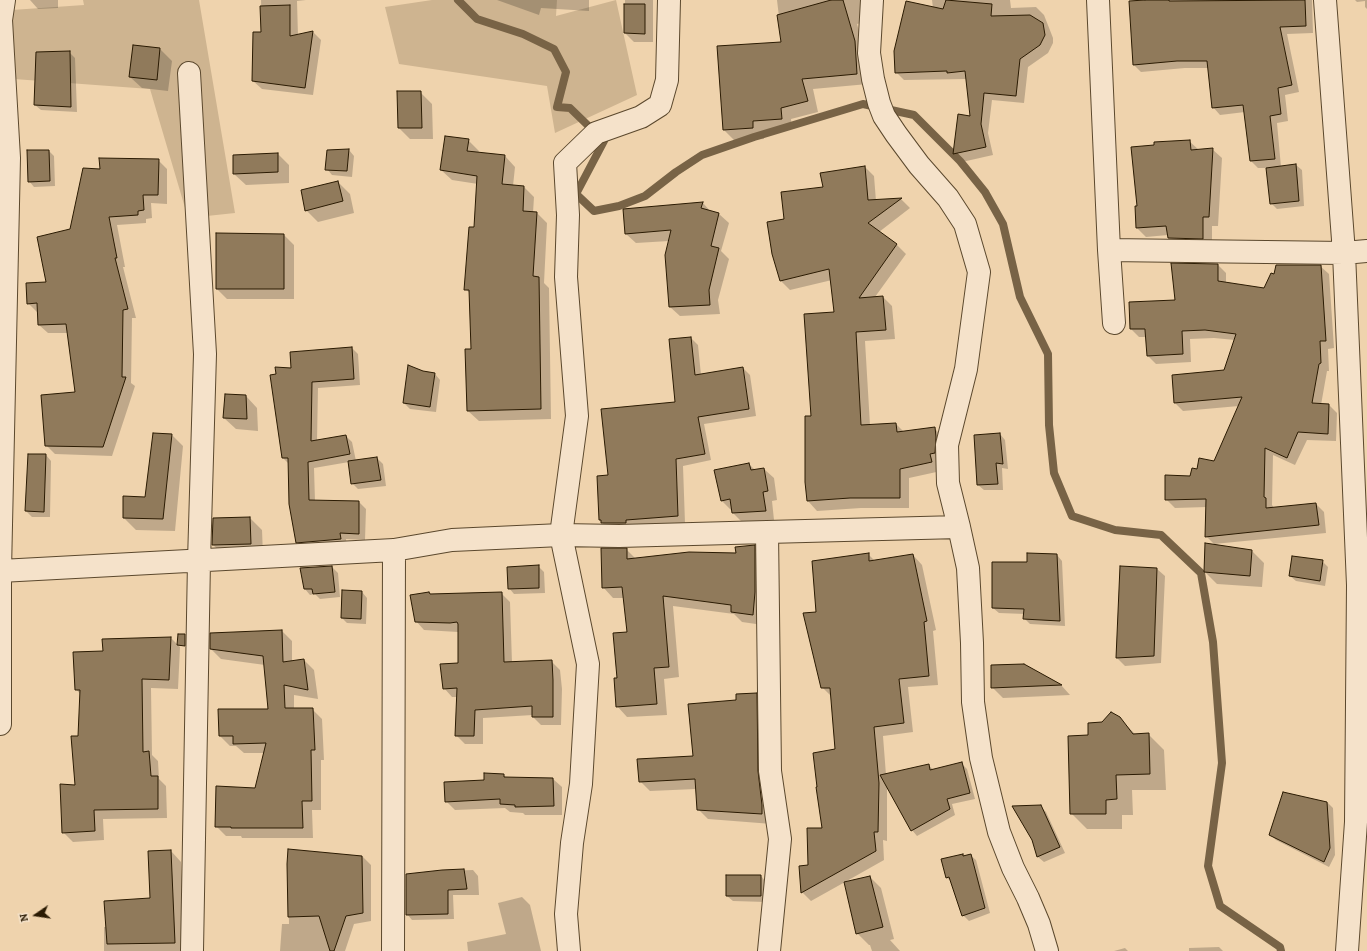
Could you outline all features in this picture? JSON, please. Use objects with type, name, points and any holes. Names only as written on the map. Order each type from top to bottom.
[{"type":"street","points":[[0,724],[0,571],[8,158],[1,20],[4,0]]},
{"type":"street","points":[[569,951],[566,914],[572,843],[581,784],[588,664],[562,535],[577,416],[566,277],[568,215],[565,163],[596,133],[641,116],[660,105],[667,80],[669,0]]},
{"type":"street","points":[[872,0],[869,53],[873,79],[881,109],[896,134],[919,165],[948,198],[965,224],[979,272],[966,369],[947,445],[948,483],[968,568],[972,643],[973,702],[980,758],[999,832],[1013,868],[1039,924],[1047,951]]},
{"type":"street","points":[[1098,0],[1109,250],[1114,323]]},
{"type":"street","points":[[1325,0],[1344,253],[1358,585],[1361,819],[1347,951]]},
{"type":"street","points":[[189,73],[205,354],[199,561],[192,951]]},
{"type":"street","points":[[1109,250],[1344,253],[1367,251]]},
{"type":"street","points":[[0,571],[394,550],[452,540],[562,535],[618,536],[959,527]]},
{"type":"street","points":[[767,532],[770,771],[780,839],[770,951]]},
{"type":"street","points":[[393,951],[394,550]]},
{"type":"shaded area","points":[[83,0],[199,0],[235,213],[188,218],[150,89],[14,79],[12,10],[84,5]]},
{"type":"shaded area","points":[[432,0],[557,0],[556,16],[616,0],[637,95],[555,133],[547,86],[399,64],[385,7]]},
{"type":"building","points":[[831,0],[843,0],[855,41],[857,74],[802,79],[808,101],[781,108],[782,119],[753,121],[753,128],[723,130],[717,46],[781,42],[777,15]]},
{"type":"building","points":[[946,0],[992,4],[991,16],[1030,15],[1043,23],[1045,35],[1040,45],[1020,59],[1016,96],[984,93],[981,124],[986,147],[953,154],[958,114],[970,116],[965,71],[947,73],[947,71],[895,73],[894,51],[906,1],[943,9]]},
{"type":"building","points":[[1305,0],[1306,26],[1280,27],[1292,85],[1278,88],[1281,114],[1270,116],[1275,159],[1250,161],[1243,105],[1212,108],[1207,61],[1177,61],[1133,65],[1129,1]]},
{"type":"building","points":[[624,4],[645,4],[645,34],[624,33]]},
{"type":"building","points":[[290,5],[290,36],[313,31],[305,88],[252,81],[253,32],[261,32],[260,6]]},
{"type":"building","points":[[133,45],[160,48],[157,80],[129,77]]},
{"type":"building","points":[[70,51],[71,107],[34,105],[36,52]]},
{"type":"building","points":[[397,91],[421,91],[422,128],[398,128]]},
{"type":"building","points":[[445,136],[469,139],[467,151],[505,155],[502,184],[524,186],[523,211],[537,212],[533,276],[539,277],[541,409],[467,411],[465,349],[471,349],[469,290],[464,290],[469,227],[474,227],[477,176],[440,170]]},
{"type":"building","points":[[1190,140],[1191,150],[1213,148],[1209,217],[1203,217],[1203,239],[1168,238],[1166,226],[1136,228],[1135,206],[1137,206],[1131,147],[1154,145],[1154,142]]},
{"type":"building","points":[[349,149],[347,171],[325,170],[327,150]]},
{"type":"building","points":[[27,150],[49,150],[50,181],[28,182]]},
{"type":"building","points":[[278,153],[278,172],[233,174],[233,155]]},
{"type":"building","points":[[99,158],[159,159],[158,195],[143,195],[144,210],[138,211],[138,215],[109,217],[117,258],[115,258],[128,309],[123,310],[122,377],[126,377],[103,447],[45,446],[41,395],[75,392],[66,324],[38,325],[37,303],[27,304],[26,283],[46,282],[37,237],[70,229],[83,168],[100,169]]},
{"type":"building","points":[[1296,164],[1299,201],[1270,204],[1266,168]]},
{"type":"building","points":[[865,166],[868,200],[902,198],[868,223],[897,244],[859,298],[883,296],[886,330],[856,332],[861,425],[896,423],[897,432],[935,427],[935,453],[930,454],[932,462],[900,469],[900,498],[850,498],[807,501],[805,482],[805,416],[811,416],[804,314],[834,312],[829,269],[780,281],[772,254],[767,222],[784,219],[781,192],[823,187],[820,173]]},
{"type":"building","points":[[338,181],[343,201],[305,211],[301,190]]},
{"type":"building","points":[[703,202],[701,208],[719,213],[711,246],[719,248],[709,290],[710,305],[669,307],[665,255],[671,230],[625,234],[623,209]]},
{"type":"building","points":[[216,233],[284,234],[284,289],[216,289]]},
{"type":"building","points":[[1171,263],[1218,264],[1218,281],[1264,288],[1271,273],[1274,274],[1276,265],[1321,265],[1326,341],[1320,341],[1321,363],[1319,364],[1312,403],[1329,404],[1328,434],[1298,432],[1287,458],[1265,448],[1264,497],[1266,498],[1266,508],[1316,503],[1319,525],[1205,537],[1206,499],[1165,500],[1165,475],[1190,476],[1192,468],[1197,469],[1199,458],[1214,461],[1242,397],[1174,403],[1172,375],[1224,370],[1236,334],[1205,330],[1182,331],[1183,354],[1147,356],[1145,329],[1130,329],[1129,302],[1175,300]]},
{"type":"building","points":[[691,337],[695,375],[743,367],[749,409],[698,417],[705,454],[676,459],[678,516],[626,520],[626,523],[601,523],[601,520],[599,520],[597,476],[608,475],[601,409],[675,402],[669,339]]},
{"type":"building","points":[[352,347],[354,379],[312,382],[311,441],[346,435],[350,454],[308,462],[309,500],[359,501],[359,534],[340,533],[341,539],[296,543],[289,504],[288,458],[282,458],[270,375],[276,374],[275,367],[291,368],[290,352]]},
{"type":"building","points":[[408,365],[423,371],[435,373],[430,407],[403,403]]},
{"type":"building","points":[[225,394],[246,395],[247,419],[223,418]]},
{"type":"building","points":[[153,433],[172,434],[163,519],[123,518],[123,496],[145,497]]},
{"type":"building","points":[[1000,433],[1003,464],[996,463],[998,484],[977,485],[974,435]]},
{"type":"building","points":[[28,454],[46,454],[44,512],[25,511]]},
{"type":"building","points":[[377,457],[381,480],[351,484],[348,461]]},
{"type":"building","points":[[749,463],[751,470],[764,468],[768,491],[763,492],[766,511],[732,513],[730,499],[721,501],[714,470]]},
{"type":"building","points":[[250,517],[251,544],[212,545],[213,518]]},
{"type":"building","points":[[1205,543],[1252,550],[1250,576],[1204,572]]},
{"type":"building","points":[[755,545],[755,592],[753,615],[731,612],[731,605],[663,596],[669,667],[654,668],[657,704],[616,707],[614,678],[617,678],[613,633],[627,632],[622,587],[602,588],[601,548],[627,548],[627,559],[689,552],[736,553],[735,547]]},
{"type":"building","points":[[869,553],[869,561],[913,554],[927,621],[924,622],[929,676],[899,679],[904,723],[874,727],[879,783],[878,832],[874,832],[876,851],[801,893],[799,866],[808,865],[807,828],[822,828],[813,753],[835,749],[830,688],[821,688],[803,613],[816,612],[812,561]]},
{"type":"building","points":[[1027,553],[1057,554],[1060,621],[1023,619],[1024,609],[992,608],[992,562],[1027,562]]},
{"type":"building","points":[[1292,556],[1323,560],[1320,581],[1289,576]]},
{"type":"building","points":[[539,565],[539,588],[508,589],[507,567]]},
{"type":"building","points":[[332,566],[335,592],[313,594],[312,589],[304,589],[300,568]]},
{"type":"building","points":[[1120,566],[1157,568],[1154,656],[1116,658]]},
{"type":"building","points":[[342,590],[362,591],[361,619],[341,618]]},
{"type":"building","points":[[429,592],[430,594],[502,592],[504,662],[552,660],[553,717],[532,717],[532,706],[475,710],[474,736],[455,736],[457,688],[443,689],[440,664],[458,663],[458,624],[457,622],[415,622],[410,595]]},
{"type":"building","points":[[282,630],[283,662],[304,659],[308,690],[284,685],[285,708],[313,708],[315,750],[311,750],[312,801],[302,801],[303,828],[215,827],[216,786],[255,788],[266,743],[233,744],[233,736],[219,736],[218,709],[268,709],[263,656],[210,649],[210,633]]},
{"type":"building","points":[[178,634],[185,634],[185,646],[177,645]]},
{"type":"building","points":[[171,637],[169,680],[142,679],[143,752],[149,751],[151,776],[158,776],[158,809],[94,810],[95,831],[62,833],[60,784],[75,785],[71,736],[78,736],[80,690],[75,690],[73,652],[103,651],[102,639]]},
{"type":"building","points":[[1024,664],[1062,685],[991,688],[991,665]]},
{"type":"building","points":[[757,693],[758,771],[762,814],[697,810],[695,779],[639,782],[637,759],[693,756],[688,704],[736,700],[736,694]]},
{"type":"building","points":[[1111,712],[1120,717],[1133,734],[1149,733],[1150,774],[1116,775],[1117,799],[1106,800],[1106,814],[1070,814],[1068,736],[1088,735],[1088,723],[1102,722]]},
{"type":"building","points":[[962,762],[970,793],[947,799],[950,809],[911,831],[880,775],[929,764],[930,770]]},
{"type":"building","points":[[484,773],[504,774],[504,777],[553,778],[554,806],[515,807],[515,805],[500,804],[500,799],[445,802],[444,782],[484,780]]},
{"type":"building","points":[[1283,792],[1327,802],[1330,848],[1324,862],[1269,835]]},
{"type":"building","points":[[1041,805],[1060,847],[1037,857],[1032,840],[1012,806]]},
{"type":"building","points":[[288,849],[362,856],[363,913],[346,916],[334,951],[330,951],[319,916],[288,917]]},
{"type":"building","points":[[171,850],[175,943],[107,944],[104,901],[150,898],[148,851]]},
{"type":"building","points":[[963,854],[963,856],[971,854],[985,908],[962,916],[949,877],[946,878],[941,859]]},
{"type":"building","points":[[464,869],[467,889],[448,890],[448,914],[406,915],[406,874]]},
{"type":"building","points":[[726,875],[761,875],[761,896],[726,896]]},
{"type":"building","points":[[870,876],[883,927],[856,934],[844,882]]},
{"type":"waterway","points":[[458,0],[477,19],[523,34],[554,49],[566,72],[557,107],[570,108],[604,141],[576,194],[594,211],[619,206],[645,196],[676,172],[702,155],[754,137],[863,104],[914,115],[960,161],[985,192],[1003,224],[1020,297],[1048,354],[1049,425],[1054,473],[1072,516],[1115,530],[1161,535],[1201,573],[1213,642],[1222,763],[1208,866],[1220,906],[1280,947],[1281,951]]}]
